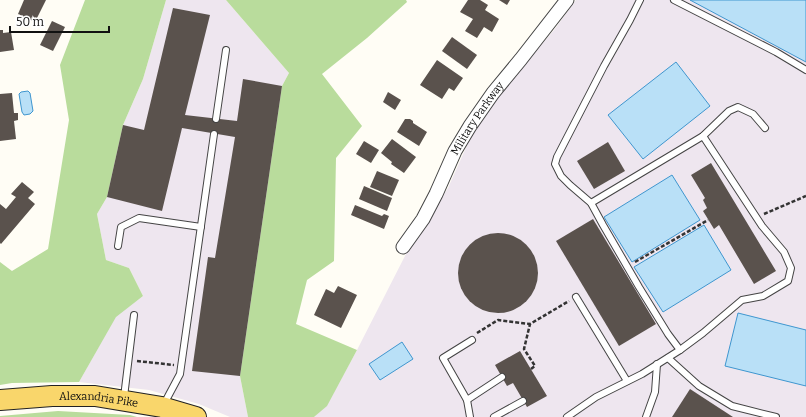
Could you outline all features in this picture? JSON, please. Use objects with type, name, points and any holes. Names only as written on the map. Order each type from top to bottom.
[{"type":"main road","name":"Alexandria Pike","points":[[0,400],[52,396],[95,396],[162,407],[196,417]]},
{"type":"street","name":"Military Parkway","points":[[403,247],[423,219],[455,151],[470,126],[493,93],[567,0]]},
{"type":"lane","points":[[640,0],[557,157],[556,164],[561,176],[591,203],[668,334],[680,350]]},
{"type":"lane","points":[[674,0],[776,52],[806,70]]},
{"type":"lane","points":[[216,119],[226,50]]},
{"type":"lane","points":[[591,203],[703,136],[729,111],[738,107],[753,114],[765,128]]},
{"type":"lane","points":[[162,407],[180,374],[214,134]]},
{"type":"lane","points":[[567,417],[596,397],[642,374],[680,350],[703,333],[742,300],[764,296],[788,281],[792,268],[784,252],[762,226],[703,136]]},
{"type":"lane","points":[[118,246],[121,227],[138,218],[201,227]]},
{"type":"lane","points":[[576,297],[627,382]]},
{"type":"lane","points":[[123,401],[134,315]]},
{"type":"lane","points":[[470,417],[467,400],[443,358],[472,340]]},
{"type":"lane","points":[[668,358],[699,386],[732,406],[776,417]]},
{"type":"lane","points":[[646,417],[655,392],[657,364]]},
{"type":"lane","points":[[467,400],[502,377]]},
{"type":"lane","points":[[494,417],[523,401]]},
{"type":"path","points":[[756,216],[772,211],[806,196]]},
{"type":"path","points":[[628,267],[708,220]]},
{"type":"path","points":[[472,340],[477,333],[498,320],[530,324],[576,297]]},
{"type":"path","points":[[530,324],[524,349],[535,366],[531,369]]},
{"type":"path","points":[[128,360],[181,366]]},
{"type":"shaded area","points":[[166,0],[226,0],[289,73],[282,86],[240,376],[248,417],[230,417],[199,404],[149,390],[79,382],[116,316],[143,296],[129,268],[106,260],[97,214],[107,197],[123,125],[143,79]]},
{"type":"shaded area","points":[[576,0],[806,0],[806,417],[314,417],[327,405],[407,252],[448,188],[477,123],[554,30]]},
{"type":"green space","points":[[85,0],[166,0],[143,79],[123,125],[107,197],[97,214],[106,260],[129,268],[143,296],[116,317],[79,382],[12,383],[0,385],[0,262],[12,271],[48,249],[69,120],[60,65]]},
{"type":"green space","points":[[226,0],[406,0],[407,2],[367,38],[322,74],[362,126],[336,158],[334,261],[307,280],[296,324],[357,350],[327,406],[314,417],[248,417],[240,376],[282,86],[289,73]]},
{"type":"green space","points":[[58,411],[130,415],[137,417],[0,417]]},
{"type":"water","points":[[690,0],[806,0],[806,62]]},
{"type":"water","points":[[676,62],[710,106],[643,159],[608,115]]},
{"type":"water","points":[[28,91],[30,93],[33,111],[30,114],[24,115],[22,112],[19,94],[21,92]]},
{"type":"water","points":[[672,175],[700,220],[632,262],[604,217]]},
{"type":"water","points":[[704,225],[731,270],[663,312],[634,267]]},
{"type":"water","points":[[738,313],[806,330],[806,386],[725,366]]},
{"type":"water","points":[[402,342],[413,359],[380,380],[369,364]]},
{"type":"building","points":[[24,0],[46,0],[35,22],[18,14]]},
{"type":"building","points":[[468,0],[480,0],[488,5],[485,10],[499,19],[492,32],[484,27],[477,38],[465,31],[473,19],[460,12]]},
{"type":"building","points":[[499,0],[510,0],[507,5]]},
{"type":"building","points":[[173,8],[210,15],[185,115],[237,121],[243,79],[282,86],[240,376],[192,371],[208,257],[215,258],[235,137],[182,128],[162,211],[107,197],[123,125],[144,130]]},
{"type":"building","points":[[52,21],[65,27],[53,51],[40,45]]},
{"type":"building","points":[[0,30],[3,30],[3,33],[11,32],[14,50],[0,52]]},
{"type":"building","points":[[452,37],[477,55],[467,69],[442,51]]},
{"type":"building","points":[[437,60],[463,78],[454,91],[449,88],[442,99],[420,85]]},
{"type":"building","points":[[388,92],[401,100],[395,110],[383,102]]},
{"type":"building","points":[[12,93],[14,113],[18,113],[18,120],[14,121],[16,139],[0,141],[0,94]]},
{"type":"building","points":[[405,119],[410,119],[413,123],[427,132],[419,146],[397,132]]},
{"type":"building","points":[[392,139],[416,157],[404,173],[391,164],[392,162],[381,153]]},
{"type":"building","points":[[364,141],[379,150],[371,163],[356,154]]},
{"type":"building","points":[[608,142],[625,171],[594,189],[577,161]]},
{"type":"building","points":[[711,163],[776,271],[754,284],[719,225],[714,229],[703,211],[707,208],[703,200],[705,198],[691,175]]},
{"type":"building","points":[[377,171],[399,180],[392,196],[370,187]]},
{"type":"building","points":[[22,182],[34,192],[28,198],[35,204],[1,244],[0,204],[6,209],[16,197],[11,194]]},
{"type":"building","points":[[364,186],[392,198],[387,211],[359,199]]},
{"type":"building","points":[[355,205],[382,216],[384,214],[389,216],[384,229],[351,215]]},
{"type":"building","points":[[593,219],[656,324],[619,346],[556,241]]},
{"type":"building","points":[[498,233],[513,236],[526,245],[535,258],[538,273],[535,288],[526,301],[513,310],[498,313],[483,310],[470,301],[461,288],[458,273],[461,258],[470,245],[483,236]]},
{"type":"building","points":[[338,286],[357,295],[341,328],[314,315],[326,289],[334,293]]},
{"type":"building","points":[[520,351],[547,396],[527,407],[513,383],[507,386],[495,365]]},
{"type":"building","points":[[690,389],[733,417],[672,417]]}]
